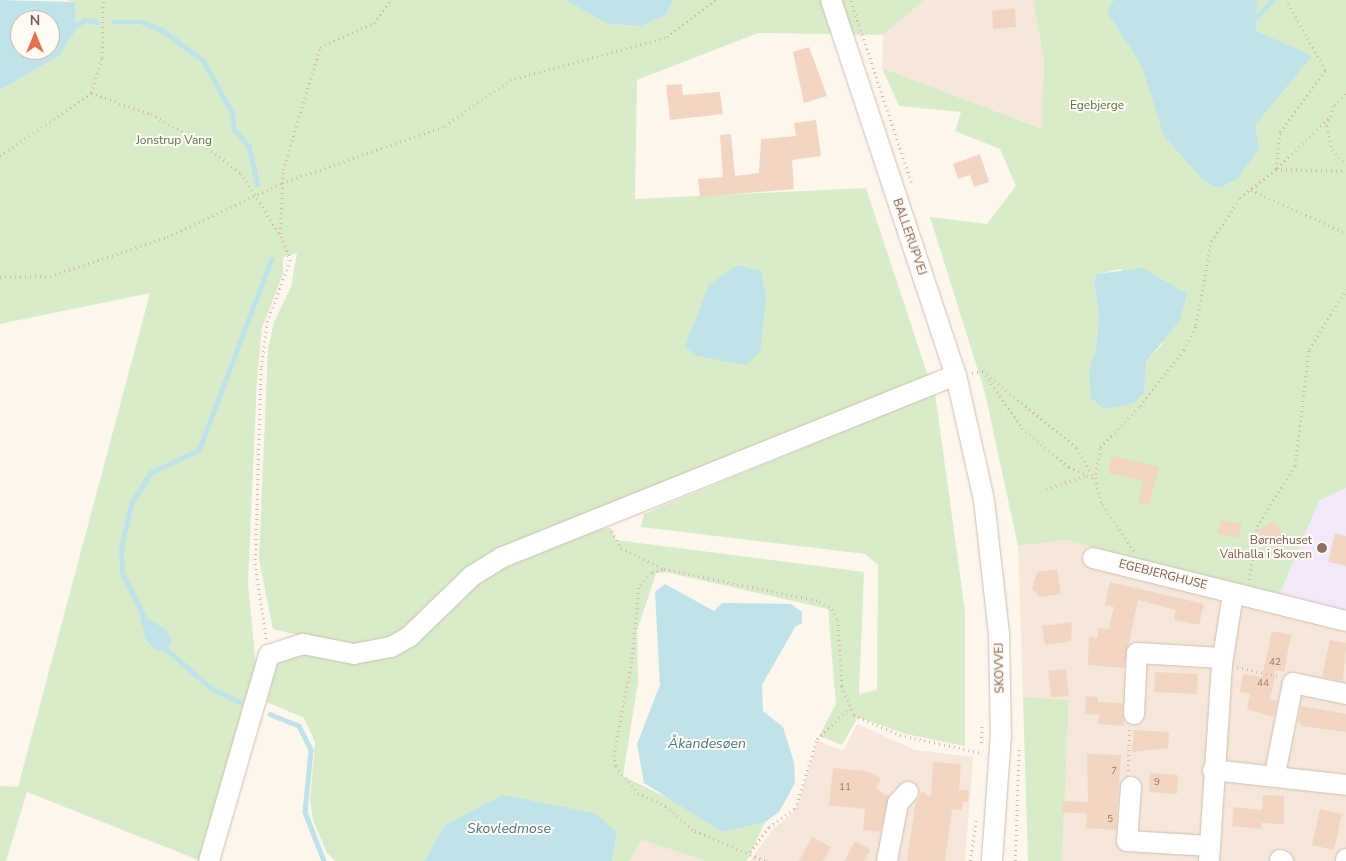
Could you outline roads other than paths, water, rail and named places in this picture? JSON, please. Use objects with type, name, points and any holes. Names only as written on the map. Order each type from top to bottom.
[{"type":"street","name":"BALLERUPVEJ","points":[[831,0],[956,375],[979,475]]},
{"type":"street","points":[[209,861],[269,655],[303,644],[354,654],[391,647],[409,637],[472,576],[503,557],[956,375]]},
{"type":"street","name":"SKOVVEJ","points":[[979,475],[1000,634],[1000,754],[992,861]]},
{"type":"street","name":"EGEBJERGHUSE","points":[[1093,558],[1143,569],[1346,622]]},
{"type":"street","points":[[1130,787],[1127,841],[1209,853],[1212,770],[1222,658],[1240,595]]},
{"type":"street","points":[[1132,716],[1137,653],[1222,658]]},
{"type":"street","points":[[1275,774],[1293,683],[1346,694]]},
{"type":"street","points":[[1212,770],[1275,774],[1346,785]]},
{"type":"street","points":[[887,861],[898,802],[908,792]]},
{"type":"water","points":[[0,0],[75,2],[76,30],[60,54],[60,10],[10,10],[10,60],[52,60],[0,90]]},
{"type":"water","points":[[565,0],[673,0],[666,15],[641,26],[608,24]]},
{"type":"water","points":[[1114,0],[1257,0],[1256,31],[1312,56],[1255,125],[1259,149],[1237,179],[1219,188],[1204,181],[1164,136],[1141,64],[1107,12]]},
{"type":"water","points":[[738,265],[761,271],[766,299],[760,352],[746,365],[697,356],[685,346],[709,285]]},
{"type":"water","points":[[1143,268],[1187,294],[1180,320],[1146,362],[1144,393],[1134,403],[1104,409],[1091,398],[1089,370],[1096,348],[1099,314],[1094,281],[1097,274]]},
{"type":"water","name":"Åkandesøen","points":[[665,584],[714,611],[722,603],[791,604],[802,612],[802,623],[795,627],[762,685],[763,711],[783,727],[794,762],[795,783],[779,812],[765,822],[722,832],[644,783],[637,744],[660,685],[655,592]]},
{"type":"water","points":[[139,612],[167,631],[171,640],[167,651],[156,650],[146,640]]},
{"type":"water","name":"Skovledmose","points":[[503,795],[594,813],[617,832],[612,861],[424,861],[445,825]]},
{"type":"waterway","points":[[1257,17],[1272,0]]},
{"type":"waterway","points":[[71,28],[85,20],[97,22]]},
{"type":"waterway","points":[[114,22],[142,22],[162,30],[203,60],[232,112],[235,130],[249,146],[258,184]]},
{"type":"waterway","points":[[143,615],[122,573],[121,549],[131,504],[150,473],[199,450],[271,259]]},
{"type":"waterway","points":[[165,648],[211,688],[240,702]]},
{"type":"waterway","points":[[270,714],[299,726],[311,750],[305,812],[324,861]]},
{"type":"place","name":"Børnehuset Valhalla i Skoven","points":[[1322,548]]},
{"type":"park label","name":"Egebjerge","points":[[1097,106]]},
{"type":"park label","name":"Jonstrup Vang","points":[[174,141]]}]
